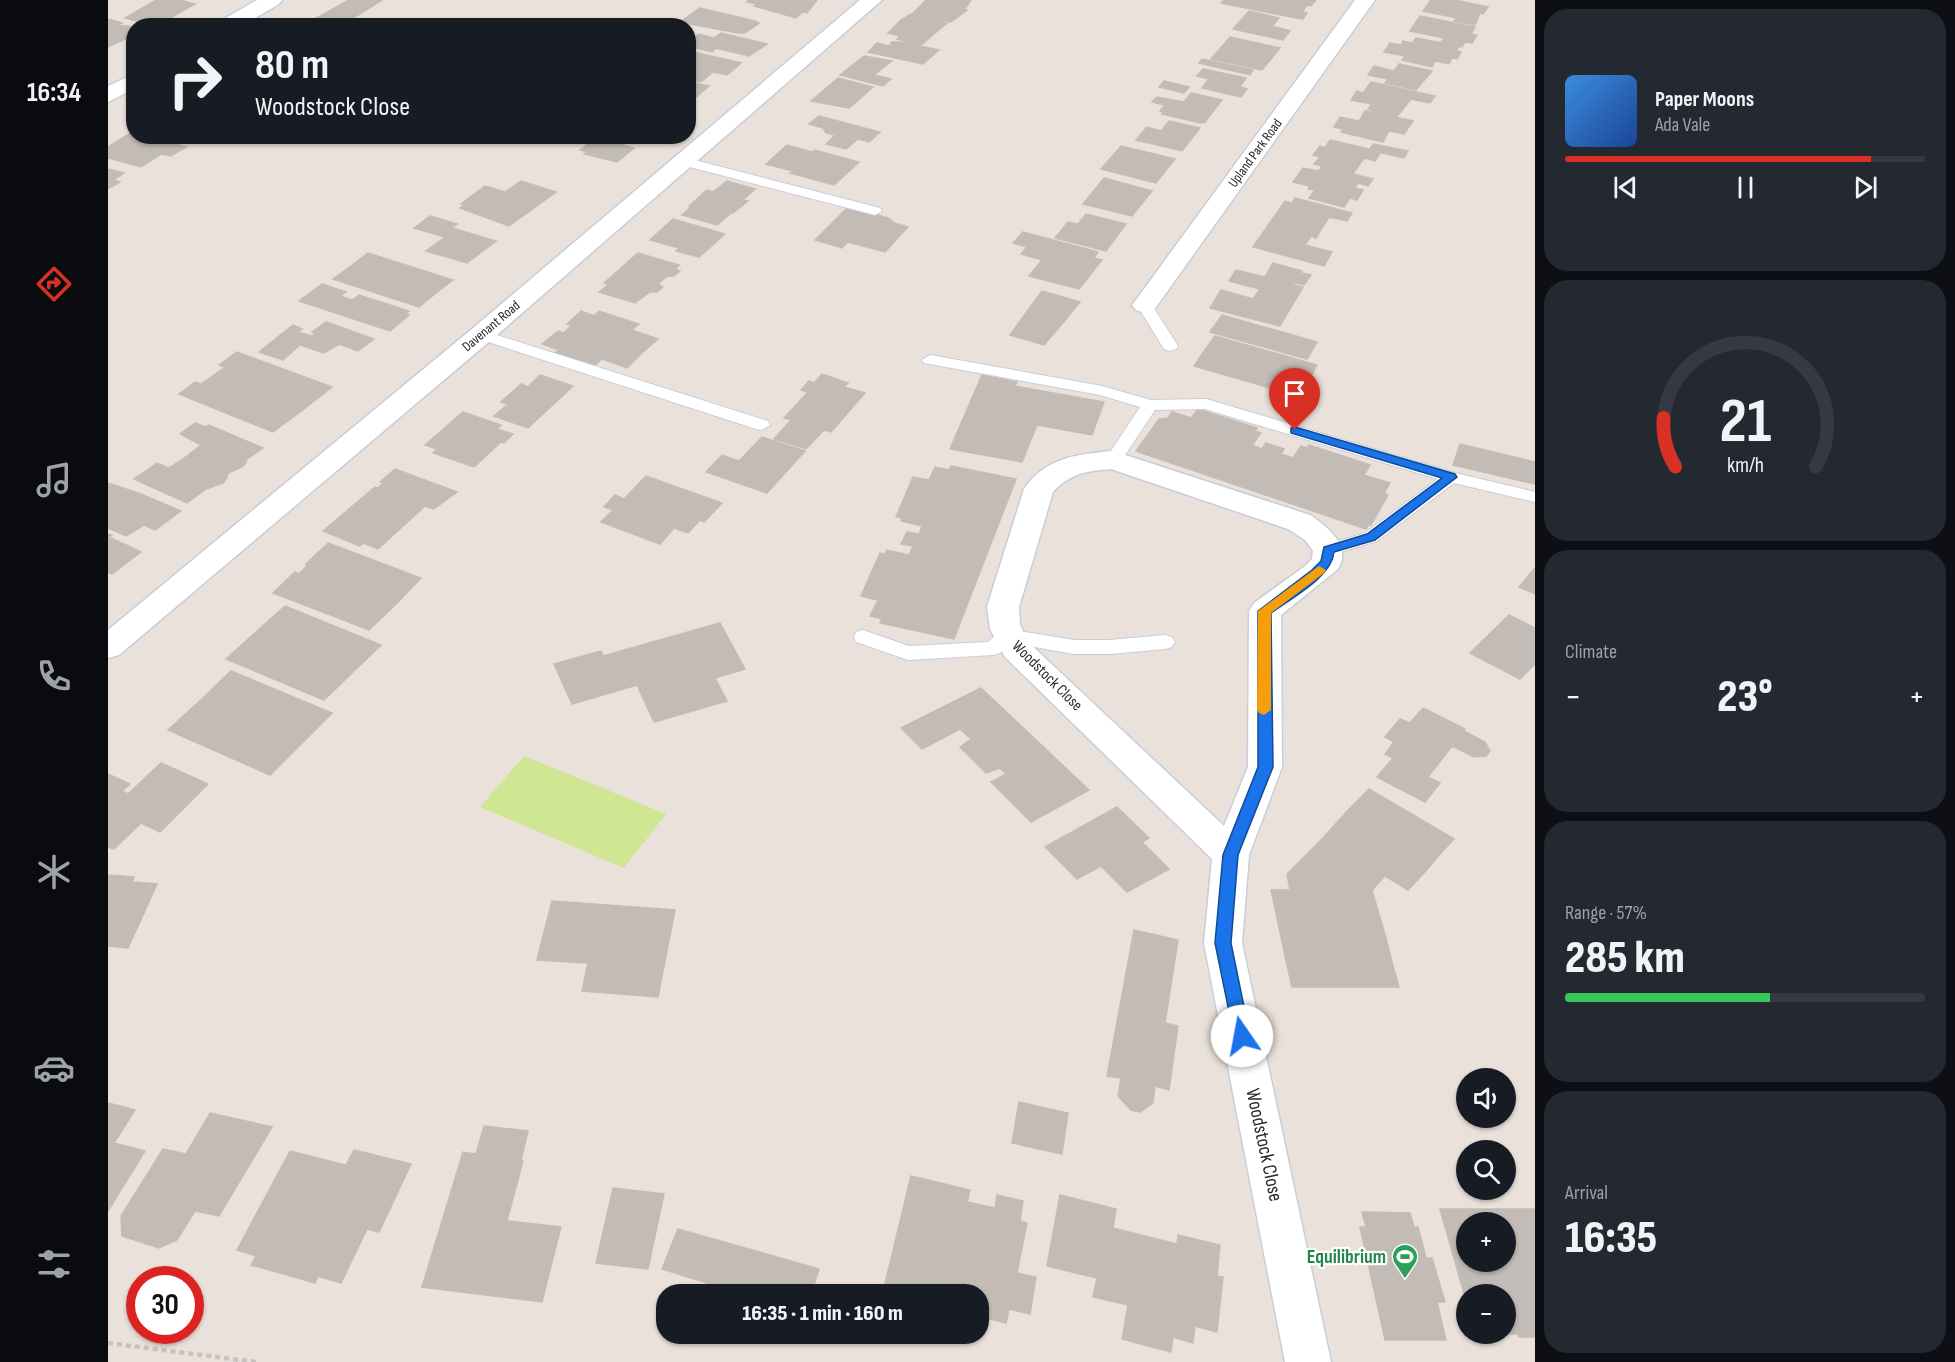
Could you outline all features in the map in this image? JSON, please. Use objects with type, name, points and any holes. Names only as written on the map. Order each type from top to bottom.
[{"type":"street","points":[[240,18],[272,0]]},
{"type":"street","name":"Davenant Road","points":[[108,648],[482,334],[872,0]]},
{"type":"street","name":"Upland Park Road","points":[[1145,305],[1365,0]]},
{"type":"street","points":[[108,95],[126,85]]},
{"type":"street","name":"Woodstock Close","points":[[1231,855],[1016,649],[1007,636],[1003,624],[1003,608],[1039,489],[1052,475],[1076,463],[1113,460],[1299,522],[1316,533],[1328,550],[1327,562],[1316,573],[1265,611],[1266,767],[1231,855],[1223,943],[1308,1362]]},
{"type":"lane","points":[[683,161],[875,211]]},
{"type":"lane","points":[[1145,305],[1170,346]]},
{"type":"lane","points":[[482,334],[762,425]]},
{"type":"lane","points":[[930,360],[1102,391],[1150,405],[1206,404],[1451,477],[1535,497]]},
{"type":"lane","points":[[1113,460],[1150,405]]},
{"type":"lane","points":[[1328,550],[1371,537],[1451,477]]},
{"type":"lane","points":[[863,637],[908,652],[970,651],[993,648],[1007,636],[1074,647],[1110,647],[1165,642]]},
{"type":"path","points":[[108,1342],[256,1362]]},
{"type":"green space","points":[[524,756],[666,814],[624,868],[480,807]]},
{"type":"building","points":[[156,0],[180,0],[195,4],[170,18],[125,18]]},
{"type":"building","points":[[349,0],[382,0],[354,18],[316,18]]},
{"type":"building","points":[[749,0],[817,0],[807,13],[803,12],[796,18],[754,6],[757,4],[747,2]]},
{"type":"building","points":[[926,0],[971,0],[964,10],[967,10],[951,22],[912,14]]},
{"type":"building","points":[[1224,0],[1261,0],[1304,9],[1302,12],[1307,13],[1303,19],[1296,18],[1221,3]]},
{"type":"building","points":[[1261,0],[1316,0],[1304,9]]},
{"type":"building","points":[[1431,0],[1455,0],[1488,7],[1483,14],[1480,13],[1475,25],[1454,21],[1457,18],[1423,11]]},
{"type":"building","points":[[700,8],[759,23],[745,33],[738,33],[696,25],[696,18],[686,18]]},
{"type":"building","points":[[1249,11],[1279,18],[1272,26],[1290,31],[1283,40],[1233,29]]},
{"type":"building","points":[[911,14],[947,23],[921,45],[897,39],[900,36],[888,33]]},
{"type":"building","points":[[1420,16],[1475,27],[1471,34],[1477,35],[1472,43],[1465,42],[1462,47],[1441,43],[1444,38],[1410,31]]},
{"type":"building","points":[[108,19],[122,23],[118,25],[126,26],[126,39],[108,47]]},
{"type":"building","points":[[721,33],[767,44],[749,56],[716,48],[712,52],[696,48],[696,36],[699,34],[714,38]]},
{"type":"building","points":[[1230,37],[1280,48],[1262,70],[1211,59]]},
{"type":"building","points":[[1416,38],[1459,46],[1456,51],[1461,52],[1457,59],[1452,58],[1449,64],[1435,61],[1432,67],[1402,60],[1405,56],[1384,52],[1390,43],[1401,45],[1403,41],[1412,43]]},
{"type":"building","points":[[892,42],[939,50],[923,64],[868,52],[877,43],[894,47],[890,44]]},
{"type":"building","points":[[696,53],[741,63],[727,75],[713,72],[701,82],[696,81]]},
{"type":"building","points":[[864,56],[892,61],[874,75],[891,79],[883,86],[840,75]]},
{"type":"building","points":[[1202,59],[1253,70],[1250,75],[1199,63]]},
{"type":"building","points":[[1399,64],[1432,71],[1416,90],[1385,83],[1388,79],[1368,75],[1374,66],[1394,71]]},
{"type":"building","points":[[1203,69],[1246,78],[1240,87],[1247,89],[1241,97],[1202,88],[1209,79],[1197,76]]},
{"type":"building","points":[[838,78],[873,87],[849,108],[811,101]]},
{"type":"building","points":[[1164,81],[1189,87],[1184,93],[1159,87]]},
{"type":"building","points":[[1371,82],[1435,96],[1430,103],[1411,99],[1396,118],[1368,109],[1372,104],[1351,100],[1357,91],[1363,93]]},
{"type":"building","points":[[696,84],[709,86],[696,97]]},
{"type":"building","points":[[1191,93],[1222,100],[1205,122],[1200,123],[1162,114],[1163,112],[1160,111],[1165,105],[1152,102],[1157,97],[1184,102]]},
{"type":"building","points":[[1365,111],[1413,121],[1404,134],[1389,131],[1383,142],[1341,132],[1343,129],[1334,127],[1340,117],[1359,121]]},
{"type":"building","points":[[819,116],[880,132],[869,142],[858,139],[846,149],[826,144],[835,135],[809,124]]},
{"type":"building","points":[[1169,121],[1200,128],[1182,151],[1136,140],[1147,127],[1161,131]]},
{"type":"building","points":[[126,136],[126,144],[175,144],[186,147],[171,156],[161,154],[141,167],[108,158],[108,147]]},
{"type":"building","points":[[1330,140],[1380,153],[1375,161],[1364,158],[1353,174],[1314,164],[1320,157],[1313,155],[1320,146],[1325,148]]},
{"type":"building","points":[[588,144],[621,144],[634,148],[617,162],[584,154],[587,152],[580,150]]},
{"type":"building","points":[[1373,144],[1408,151],[1404,158],[1369,150]]},
{"type":"building","points":[[787,145],[859,162],[834,185],[766,164]]},
{"type":"building","points":[[1121,146],[1175,159],[1156,183],[1101,169]]},
{"type":"building","points":[[1322,166],[1373,179],[1368,186],[1358,183],[1355,188],[1363,190],[1357,200],[1350,198],[1344,207],[1309,198],[1315,190],[1308,189],[1310,186],[1293,182],[1303,168],[1319,171]]},
{"type":"building","points":[[108,169],[124,173],[113,180],[120,182],[108,189]]},
{"type":"building","points":[[1104,178],[1152,191],[1132,216],[1083,204]]},
{"type":"building","points":[[521,181],[556,192],[509,226],[460,208],[464,205],[461,204],[485,186],[505,192]]},
{"type":"building","points":[[727,181],[755,189],[743,200],[748,201],[733,213],[717,225],[682,215],[707,190],[713,192]]},
{"type":"building","points":[[1295,198],[1352,213],[1347,221],[1329,217],[1316,238],[1311,236],[1305,245],[1332,252],[1324,266],[1253,247],[1285,201],[1292,203]]},
{"type":"building","points":[[848,207],[888,218],[894,223],[908,227],[885,252],[848,242],[842,248],[815,240]]},
{"type":"building","points":[[1086,214],[1126,224],[1106,251],[1055,238],[1068,222],[1078,224]]},
{"type":"building","points":[[430,216],[457,224],[452,228],[496,241],[467,263],[426,251],[445,237],[414,228]]},
{"type":"building","points":[[673,219],[725,234],[699,257],[676,251],[679,248],[650,240]]},
{"type":"building","points":[[1023,232],[1098,252],[1094,258],[1102,260],[1079,289],[1029,276],[1042,260],[1021,254],[1027,247],[1013,243]]},
{"type":"building","points":[[368,253],[453,280],[436,293],[351,266]]},
{"type":"building","points":[[638,253],[679,265],[675,269],[680,271],[674,276],[667,276],[658,284],[663,287],[657,292],[650,292],[635,303],[599,292],[609,284],[604,283]]},
{"type":"building","points":[[1273,263],[1311,275],[1304,285],[1295,283],[1293,285],[1303,287],[1280,326],[1210,308],[1221,290],[1253,299],[1260,289],[1229,281],[1236,270],[1265,277]]},
{"type":"building","points":[[351,266],[436,293],[419,307],[333,279]]},
{"type":"building","points":[[322,284],[346,292],[340,296],[352,300],[359,295],[409,311],[406,314],[409,315],[390,331],[299,301]]},
{"type":"building","points":[[1042,291],[1080,302],[1068,317],[1030,307]]},
{"type":"building","points":[[1030,307],[1068,317],[1044,345],[1010,335]]},
{"type":"building","points":[[581,311],[594,316],[599,311],[639,324],[632,330],[658,339],[642,353],[568,329],[572,325],[567,324]]},
{"type":"building","points":[[1222,315],[1317,342],[1307,359],[1210,332]]},
{"type":"building","points":[[326,322],[374,339],[358,351],[339,344],[324,353],[300,345],[283,360],[259,352],[293,325],[302,329],[298,332],[312,336],[316,334],[312,332]]},
{"type":"building","points":[[568,329],[642,353],[627,368],[602,359],[594,366],[555,353],[559,350],[542,344],[558,331],[564,333]]},
{"type":"building","points":[[1215,336],[1317,365],[1308,381],[1204,351]]},
{"type":"building","points":[[1204,351],[1308,381],[1298,396],[1194,366]]},
{"type":"building","points":[[237,352],[332,387],[304,409],[214,375],[225,367],[219,365]]},
{"type":"building","points":[[822,374],[848,383],[844,387],[865,393],[831,432],[824,430],[806,449],[774,439],[791,420],[784,418],[808,392],[801,390],[809,381],[814,383]]},
{"type":"building","points":[[214,375],[304,409],[273,432],[179,394],[195,382],[201,384]]},
{"type":"building","points":[[540,375],[573,386],[528,428],[494,416],[508,404],[501,402],[521,384],[528,387]]},
{"type":"building","points":[[982,375],[1017,382],[1015,386],[1104,402],[1092,435],[1037,425],[1022,462],[950,449]]},
{"type":"building","points":[[1198,409],[1257,428],[1255,431],[1261,433],[1252,445],[1262,449],[1266,443],[1284,449],[1281,454],[1293,458],[1301,446],[1307,448],[1309,445],[1370,465],[1364,475],[1390,483],[1384,493],[1388,495],[1371,525],[1369,524],[1366,529],[1136,451],[1159,419],[1168,418],[1172,412],[1191,418]]},
{"type":"building","points":[[463,412],[501,425],[497,429],[513,434],[474,467],[433,453],[437,449],[425,445]]},
{"type":"building","points":[[195,423],[205,427],[209,425],[263,448],[246,460],[242,467],[228,473],[187,456],[201,445],[180,434]]},
{"type":"building","points":[[762,437],[805,451],[767,493],[706,472],[722,455],[739,461]]},
{"type":"building","points":[[1460,444],[1535,462],[1535,484],[1453,465]]},
{"type":"building","points":[[187,456],[228,473],[227,478],[223,483],[206,489],[187,503],[134,479],[157,463],[169,468]]},
{"type":"building","points":[[951,466],[1016,479],[954,639],[880,623],[882,619],[870,616],[878,600],[861,596],[880,553],[885,554],[887,550],[909,555],[913,546],[901,544],[907,532],[919,534],[922,526],[901,521],[902,518],[896,517],[913,477],[929,480],[935,467],[949,470]]},
{"type":"building","points":[[395,469],[457,492],[434,509],[425,506],[378,549],[363,543],[360,546],[323,531],[375,487],[378,488],[383,483],[380,482]]},
{"type":"building","points":[[646,476],[722,503],[704,522],[700,520],[688,533],[674,528],[660,544],[601,522],[613,510],[604,507],[615,495],[624,499]]},
{"type":"building","points":[[108,483],[181,511],[155,530],[144,525],[126,536],[108,528]]},
{"type":"building","points":[[108,534],[112,535],[109,537],[141,552],[112,574],[108,572]]},
{"type":"building","points":[[328,543],[421,578],[396,604],[304,569],[308,564],[306,564]]},
{"type":"building","points":[[304,569],[396,604],[369,630],[273,593],[295,572],[299,574]]},
{"type":"building","points":[[1535,569],[1535,594],[1519,587]]},
{"type":"building","points":[[285,606],[381,645],[354,671],[257,631]]},
{"type":"building","points":[[1509,615],[1535,628],[1535,664],[1520,679],[1470,653]]},
{"type":"building","points":[[720,623],[745,669],[715,678],[727,701],[654,722],[637,685],[572,704],[554,664],[601,651],[603,656]]},
{"type":"building","points":[[257,631],[354,671],[324,700],[226,659]]},
{"type":"building","points":[[231,671],[332,713],[302,743],[201,700]]},
{"type":"building","points":[[981,688],[1089,790],[1031,822],[991,782],[1006,774],[1000,768],[986,773],[960,747],[971,739],[960,729],[922,749],[901,728]]},
{"type":"building","points":[[201,700],[302,743],[270,775],[168,730]]},
{"type":"building","points":[[1423,708],[1465,729],[1464,731],[1485,742],[1490,751],[1486,756],[1474,757],[1452,746],[1428,777],[1440,783],[1425,802],[1377,777],[1393,758],[1385,754],[1394,742],[1385,737],[1400,719],[1410,723]]},
{"type":"building","points":[[161,763],[208,784],[160,832],[141,823],[114,849],[108,847],[108,774],[130,784],[122,791],[128,794]]},
{"type":"building","points":[[1369,789],[1454,839],[1439,855],[1354,804]]},
{"type":"building","points":[[1354,804],[1439,855],[1425,872],[1339,820]]},
{"type":"building","points":[[1117,807],[1149,838],[1142,842],[1169,869],[1127,892],[1101,866],[1077,879],[1045,847]]},
{"type":"building","points":[[1339,820],[1425,872],[1408,890],[1323,838]]},
{"type":"building","points":[[1323,838],[1385,876],[1372,890],[1290,890],[1287,874]]},
{"type":"building","points":[[108,875],[134,877],[132,882],[157,884],[144,913],[108,910]]},
{"type":"building","points":[[1271,890],[1372,890],[1379,914],[1276,913]]},
{"type":"building","points":[[552,901],[675,910],[658,997],[582,991],[588,963],[537,960]]},
{"type":"building","points":[[108,910],[144,913],[128,948],[108,946]]},
{"type":"building","points":[[1276,913],[1379,914],[1386,938],[1281,937]]},
{"type":"building","points":[[1134,930],[1178,940],[1165,1023],[1178,1026],[1169,1090],[1155,1086],[1153,1103],[1140,1112],[1131,1110],[1118,1096],[1121,1078],[1107,1076]]},
{"type":"building","points":[[1281,937],[1386,938],[1392,962],[1286,961]]},
{"type":"building","points":[[1286,961],[1392,962],[1399,987],[1292,987]]},
{"type":"building","points":[[1019,1102],[1068,1113],[1062,1154],[1012,1143]]},
{"type":"building","points":[[108,1103],[135,1110],[114,1143],[145,1151],[108,1211]]},
{"type":"building","points":[[210,1113],[272,1127],[219,1216],[195,1211],[177,1240],[159,1248],[122,1236],[121,1216],[163,1149],[186,1154]]},
{"type":"building","points":[[484,1126],[528,1131],[521,1160],[523,1161],[507,1221],[561,1227],[542,1302],[422,1287],[463,1152],[476,1154]]},
{"type":"building","points":[[354,1150],[411,1164],[379,1232],[367,1229],[341,1283],[318,1276],[315,1283],[284,1274],[341,1164],[346,1165]]},
{"type":"building","points":[[290,1151],[341,1164],[284,1274],[251,1265],[256,1256],[237,1250]]},
{"type":"building","points":[[911,1176],[970,1190],[949,1284],[885,1284]]},
{"type":"building","points":[[613,1188],[664,1194],[648,1269],[596,1263]]},
{"type":"building","points":[[997,1195],[1023,1201],[1020,1221],[1027,1223],[1017,1273],[1036,1277],[1030,1314],[1009,1309],[1006,1323],[989,1319],[989,1284],[949,1284],[967,1202],[995,1208]]},
{"type":"building","points":[[1060,1195],[1116,1209],[1113,1228],[1177,1244],[1178,1235],[1220,1245],[1217,1276],[1223,1277],[1217,1332],[1195,1326],[1193,1343],[1173,1337],[1171,1352],[1122,1339],[1128,1305],[1093,1297],[1097,1278],[1047,1266]]},
{"type":"building","points":[[1440,1209],[1521,1209],[1535,1255],[1535,1337],[1519,1337],[1516,1334],[1516,1284],[1461,1284],[1458,1272],[1516,1272],[1516,1212],[1456,1212],[1456,1265]]},
{"type":"building","points":[[1521,1209],[1535,1209],[1535,1255]]},
{"type":"building","name":"Equilibrium","points":[[1362,1212],[1410,1213],[1414,1227],[1418,1227],[1426,1258],[1432,1258],[1445,1302],[1437,1302],[1446,1340],[1385,1340],[1360,1227],[1366,1227]]},
{"type":"building","points":[[678,1229],[819,1269],[814,1284],[707,1284],[662,1269]]},
{"type":"slow traffic","points":[[1264,710],[1265,611],[1319,570]]},
{"type":"place","name":"Equilibrium","points":[[1405,1280]]},
{"type":"route","points":[[1242,1036],[1223,943],[1231,855],[1266,767],[1265,611],[1316,573],[1327,562],[1328,550],[1371,537],[1451,477],[1295,430]]}]
